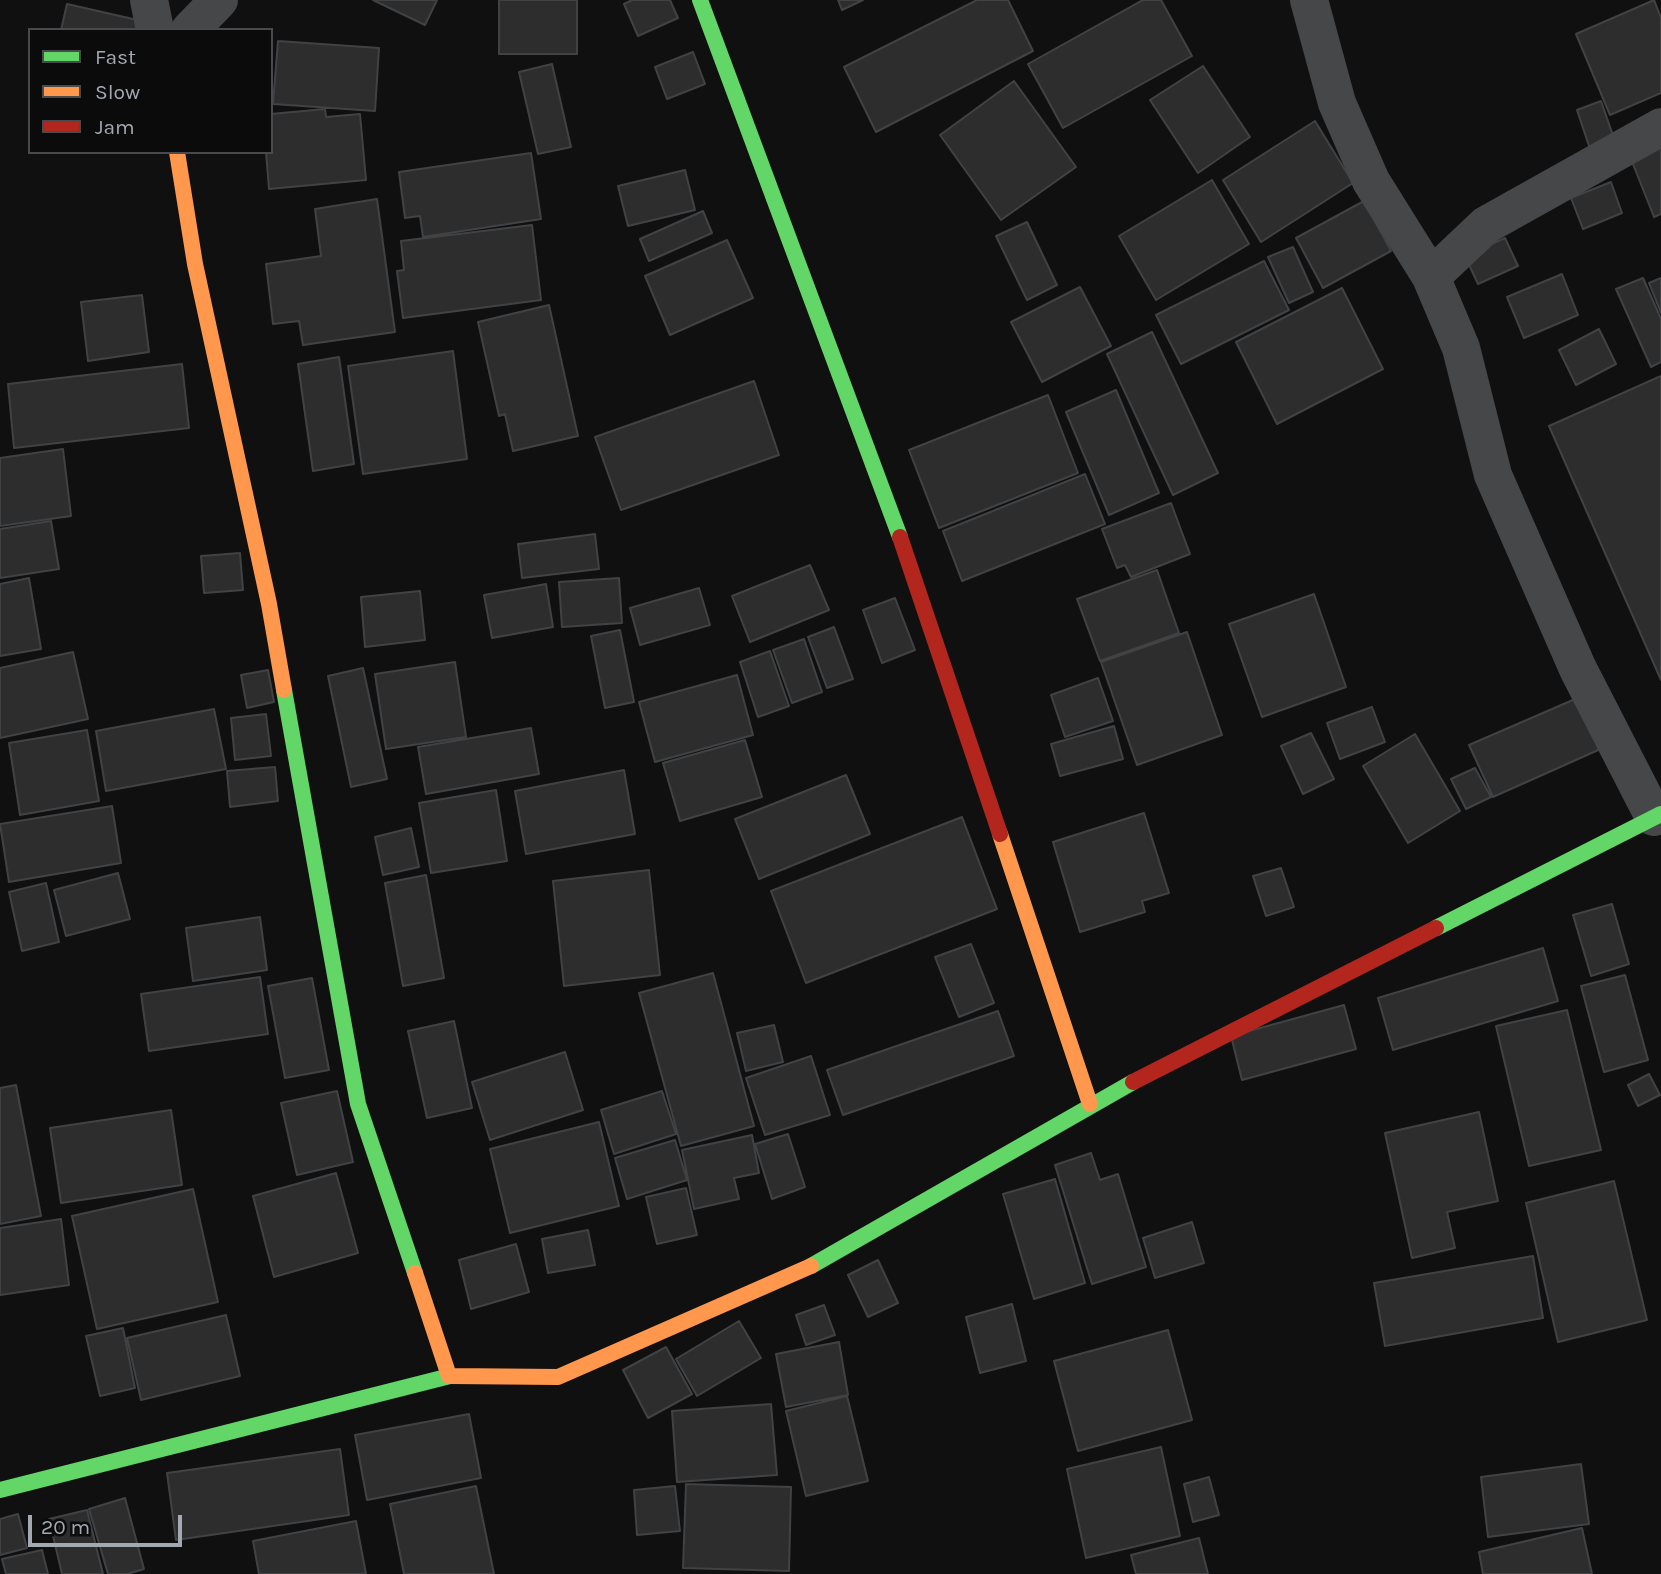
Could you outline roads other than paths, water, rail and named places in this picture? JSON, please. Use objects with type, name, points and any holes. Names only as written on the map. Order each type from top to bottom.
[{"type":"street","points":[[149,0],[155,28]]},
{"type":"street","points":[[192,28],[219,0]]},
{"type":"street","points":[[700,0],[891,509],[1090,1104]]},
{"type":"street","points":[[0,1489],[449,1376],[558,1377],[810,1267],[1090,1104],[1658,816],[1578,670],[1493,475],[1461,348],[1431,277],[1371,181],[1356,148],[1337,103],[1310,0]]},
{"type":"street","points":[[1431,277],[1486,225],[1661,127]]},
{"type":"street","points":[[177,154],[195,264],[269,604],[358,1104],[449,1376]]}]
